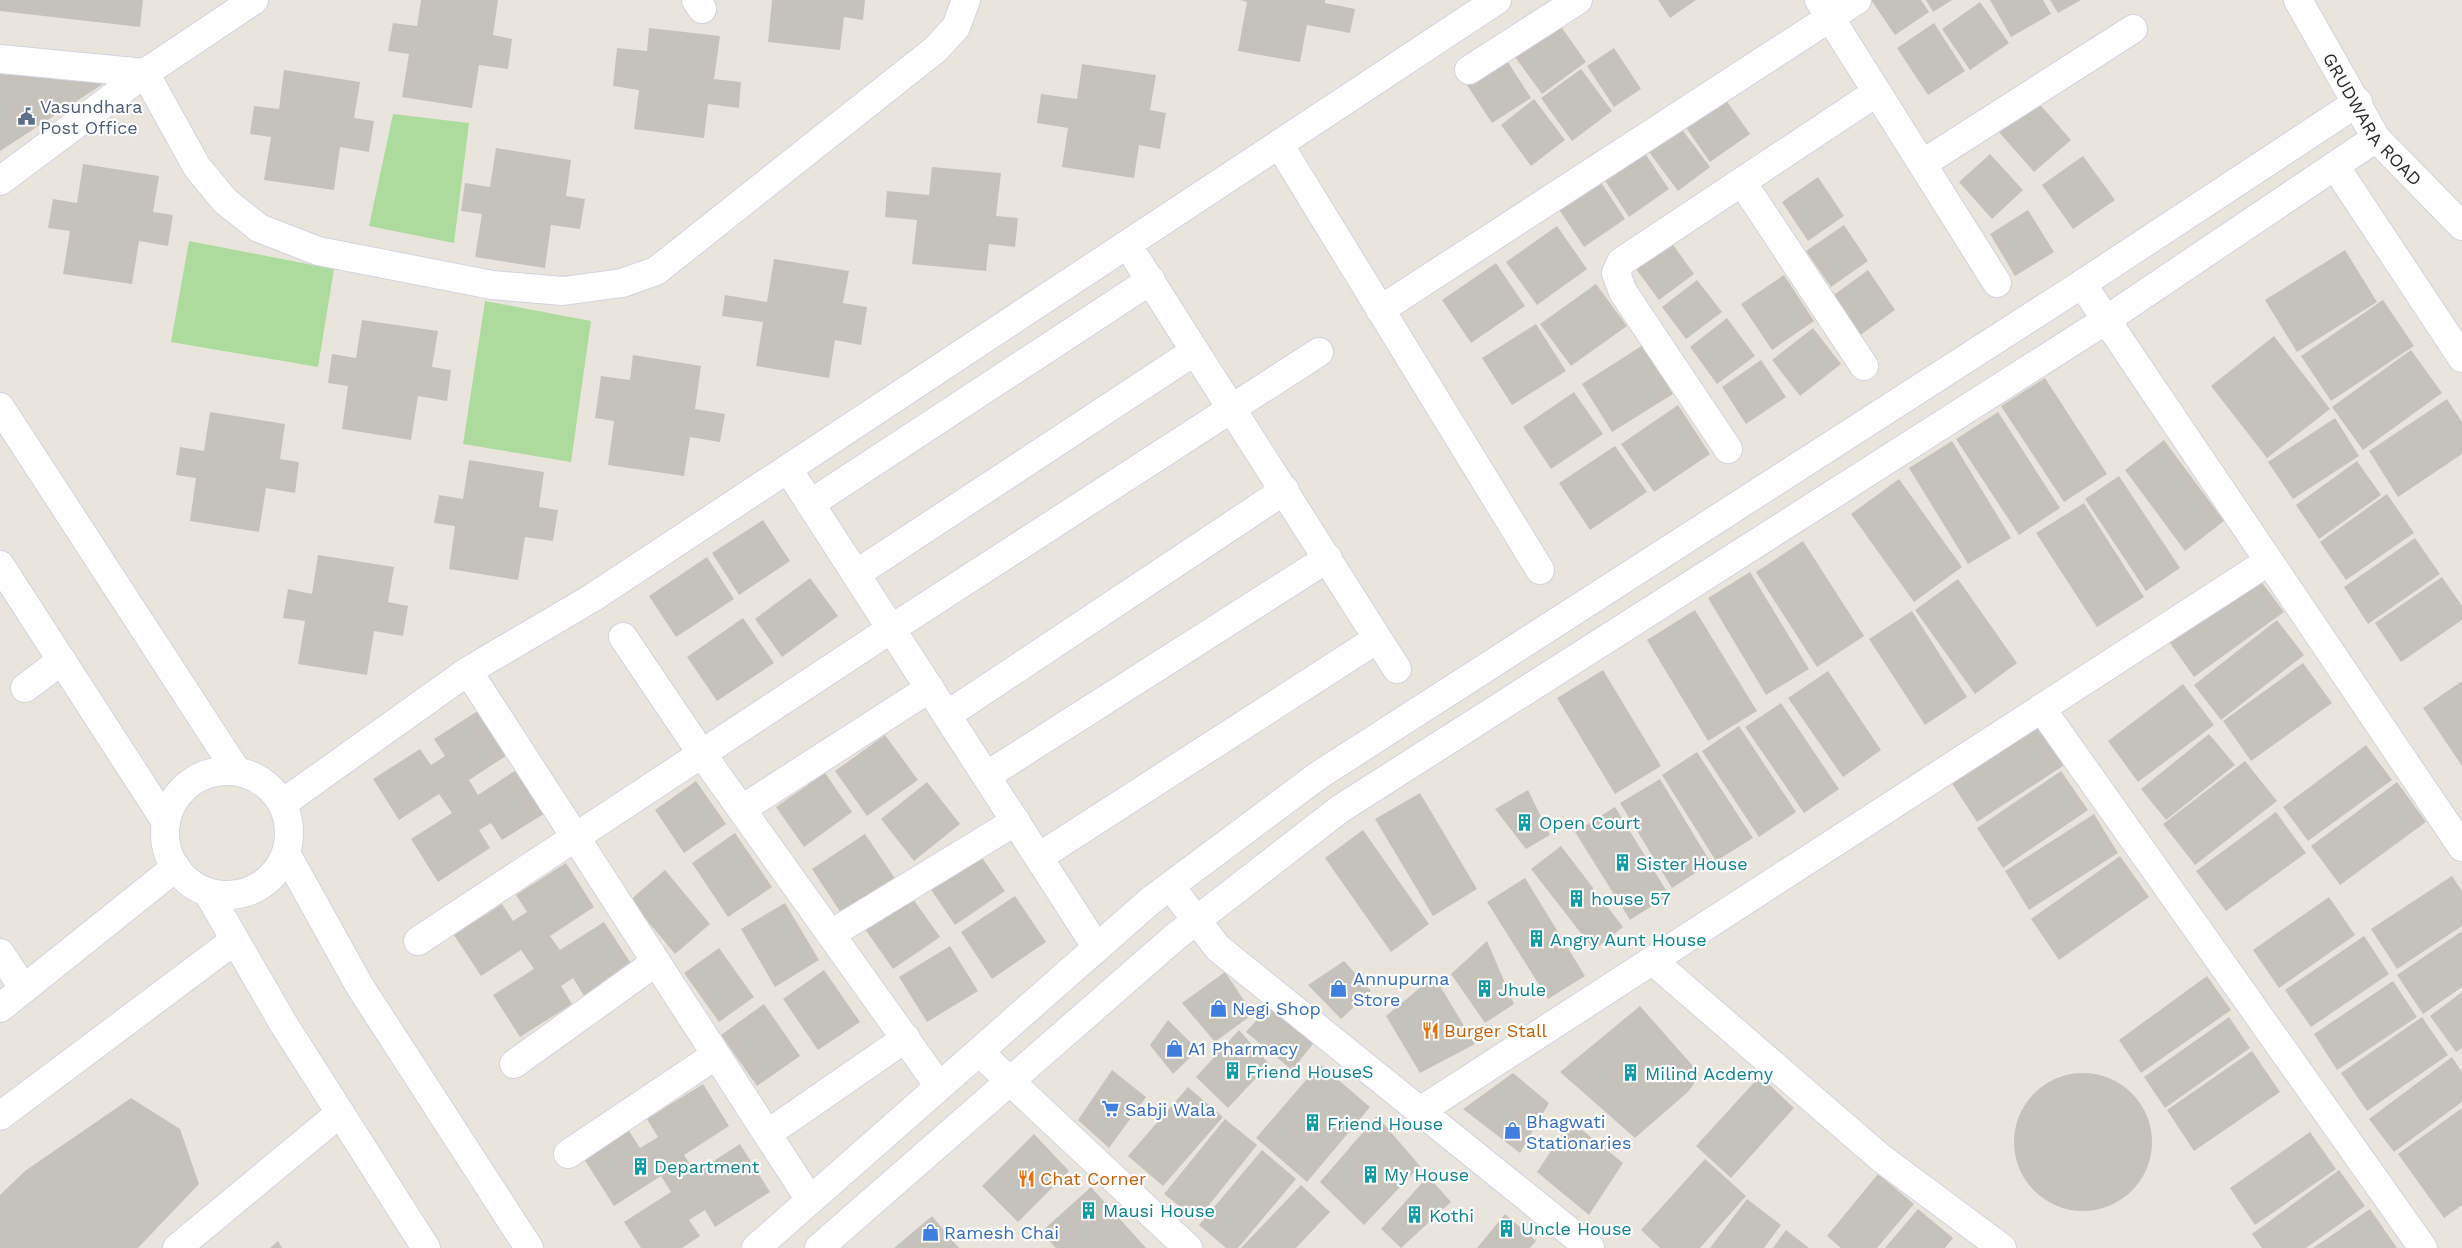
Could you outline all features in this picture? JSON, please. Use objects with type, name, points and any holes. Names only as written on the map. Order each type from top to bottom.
[{"type":"street","points":[[0,181],[145,73],[254,0]]},
{"type":"street","points":[[145,73],[197,168],[225,201],[259,228],[318,251],[492,285],[563,291],[591,289],[622,282],[656,271],[936,49],[956,27],[966,0]]},
{"type":"street","points":[[282,803],[468,670],[592,598],[1496,0]]},
{"type":"street","points":[[1469,70],[1578,0]]},
{"type":"street","points":[[1380,310],[1825,9],[1857,0]]},
{"type":"street","name":"GRUDWARA ROAD","points":[[2298,0],[2358,102],[2376,138],[2462,226]]},
{"type":"street","points":[[1825,9],[1997,283]]},
{"type":"street","points":[[1922,164],[2133,29]]},
{"type":"street","points":[[0,59],[145,73]]},
{"type":"street","points":[[1728,449],[1623,292],[1616,273],[1621,262],[1877,92]]},
{"type":"street","points":[[756,1248],[1170,886],[1319,775],[2082,284],[2358,102]]},
{"type":"street","points":[[819,1248],[1176,937],[1340,810],[2106,320],[2376,138]]},
{"type":"street","points":[[1278,144],[1540,570]]},
{"type":"street","points":[[2335,166],[2462,358]]},
{"type":"street","points":[[1742,182],[1864,366]]},
{"type":"street","points":[[810,504],[1144,270],[1397,669]]},
{"type":"street","points":[[2082,284],[2462,847]]},
{"type":"street","points":[[856,574],[1196,350]]},
{"type":"street","points":[[418,941],[891,629],[1319,352]]},
{"type":"street","points":[[0,407],[236,770]]},
{"type":"street","points":[[788,469],[1097,948]]},
{"type":"street","points":[[947,715],[1285,490]]},
{"type":"street","points":[[986,776],[1328,558]]},
{"type":"street","points":[[1420,1112],[2269,561]]},
{"type":"street","points":[[0,565],[166,822]]},
{"type":"street","points":[[623,637],[702,754],[939,1086]]},
{"type":"street","points":[[1039,857],[1377,639]]},
{"type":"street","points":[[25,688],[62,660]]},
{"type":"street","points":[[468,670],[810,1200]]},
{"type":"street","points":[[742,809],[930,688]]},
{"type":"street","points":[[2041,708],[2422,1248]]},
{"type":"street","points":[[236,770],[261,779],[282,803],[290,832],[287,855],[277,872],[254,889],[228,896],[208,893],[185,880],[170,860],[164,834],[168,810],[183,786],[205,773],[236,770]]},
{"type":"street","points":[[831,934],[1016,821]]},
{"type":"street","points":[[287,855],[359,985],[529,1248]]},
{"type":"street","points":[[0,1008],[176,867]]},
{"type":"street","points":[[1170,886],[1218,948],[1590,1248]]},
{"type":"street","points":[[208,893],[282,1023],[426,1248]]},
{"type":"street","points":[[0,1116],[235,940]]},
{"type":"street","points":[[0,953],[24,989]]},
{"type":"street","points":[[1652,961],[1881,1158],[2002,1248]]},
{"type":"street","points":[[514,1064],[656,962]]},
{"type":"street","points":[[767,1134],[906,1038]]},
{"type":"street","points":[[979,1052],[1188,1248]]},
{"type":"street","points":[[568,1154],[716,1055]]},
{"type":"street","points":[[177,1248],[340,1113]]},
{"type":"green space","points":[[393,114],[469,123],[454,243],[369,226]]},
{"type":"green space","points":[[189,241],[334,269],[318,367],[171,342]]},
{"type":"green space","points":[[485,301],[591,321],[571,462],[463,444]]},
{"type":"building","points":[[0,0],[143,0],[140,27],[0,11]]},
{"type":"building","points":[[421,0],[498,0],[493,35],[512,39],[508,69],[479,65],[472,108],[402,97],[409,54],[388,51],[393,23],[417,26]]},
{"type":"building","points":[[772,0],[865,0],[863,20],[844,17],[840,50],[768,42]]},
{"type":"building","points":[[1240,0],[1325,0],[1325,3],[1355,9],[1350,33],[1307,25],[1300,62],[1238,51],[1247,2]]},
{"type":"building","points":[[1658,0],[1696,0],[1670,18]]},
{"type":"building","points":[[1871,0],[1921,0],[1929,12],[1895,35]]},
{"type":"building","points":[[1926,0],[1952,0],[1933,12]]},
{"type":"building","points":[[1990,0],[2043,0],[2051,14],[2011,37]]},
{"type":"building","points":[[2050,0],[2081,0],[2058,13]]},
{"type":"building","points":[[1980,2],[2009,43],[1970,70],[1942,29]]},
{"type":"building","points":[[1555,18],[1586,62],[1542,94],[1510,50]]},
{"type":"building","points":[[1934,23],[1965,71],[1928,95],[1897,48]]},
{"type":"building","points":[[649,28],[720,36],[714,79],[741,82],[739,108],[708,104],[704,138],[634,129],[639,90],[613,86],[617,48],[647,51]]},
{"type":"building","points":[[1614,48],[1641,89],[1614,107],[1587,66]]},
{"type":"building","points":[[1506,59],[1531,98],[1492,123],[1467,85]]},
{"type":"building","points":[[1082,64],[1156,75],[1150,110],[1166,113],[1160,149],[1139,145],[1134,178],[1062,167],[1068,128],[1037,123],[1041,94],[1077,99]]},
{"type":"building","points":[[1581,69],[1612,111],[1572,141],[1541,98]]},
{"type":"building","name":"Vasundhara Post Office","points":[[0,70],[106,82],[0,151]]},
{"type":"building","points":[[284,70],[360,82],[354,118],[374,121],[369,152],[340,147],[334,190],[264,180],[271,137],[250,134],[254,106],[279,109]]},
{"type":"building","points":[[1721,93],[1750,134],[1710,162],[1682,122]]},
{"type":"building","points":[[1534,99],[1565,140],[1531,166],[1501,125]]},
{"type":"building","points":[[2036,100],[2071,140],[2034,172],[1999,132]]},
{"type":"building","points":[[1678,124],[1710,167],[1678,191],[1646,148]]},
{"type":"building","points":[[496,148],[571,160],[566,196],[585,199],[580,229],[551,225],[545,268],[475,257],[482,214],[461,211],[465,183],[490,187]]},
{"type":"building","points":[[1644,152],[1669,189],[1629,217],[1604,179]]},
{"type":"building","points":[[1990,154],[2023,190],[1992,219],[1959,182]]},
{"type":"building","points":[[2083,156],[2115,200],[2073,229],[2042,185]]},
{"type":"building","points":[[83,164],[159,176],[153,212],[173,215],[168,246],[139,241],[132,284],[63,274],[70,231],[48,228],[53,199],[77,203]]},
{"type":"building","points":[[932,167],[1001,173],[996,216],[1018,218],[1015,247],[989,244],[986,271],[912,264],[917,220],[885,217],[887,191],[929,195]]},
{"type":"building","points":[[1818,177],[1844,216],[1808,241],[1782,202]]},
{"type":"building","points":[[1600,181],[1625,219],[1584,247],[1558,208]]},
{"type":"building","points":[[2028,210],[2054,252],[2015,276],[1990,234]]},
{"type":"building","points":[[1844,225],[1868,261],[1831,287],[1806,251]]},
{"type":"building","points":[[1557,226],[1587,269],[1537,305],[1506,262]]},
{"type":"building","points":[[1669,239],[1694,274],[1659,300],[1633,265]]},
{"type":"building","points":[[2345,250],[2377,302],[2297,352],[2265,300]]},
{"type":"building","points":[[774,259],[849,271],[843,303],[867,307],[861,345],[835,340],[829,378],[756,366],[763,322],[722,316],[725,295],[767,302]]},
{"type":"building","points":[[1496,263],[1525,306],[1471,343],[1442,300]]},
{"type":"building","points":[[1868,270],[1895,310],[1859,336],[1831,297]]},
{"type":"building","points":[[1784,275],[1814,321],[1772,350],[1741,304]]},
{"type":"building","points":[[1697,280],[1722,312],[1686,339],[1662,307]]},
{"type":"building","points":[[1596,284],[1627,326],[1571,366],[1540,324]]},
{"type":"building","points":[[2383,300],[2414,346],[2331,401],[2301,356]]},
{"type":"building","points":[[1727,318],[1755,356],[1717,384],[1690,347]]},
{"type":"building","points":[[362,320],[438,331],[432,367],[451,370],[447,401],[418,396],[411,440],[342,429],[348,386],[328,383],[332,354],[356,358]]},
{"type":"building","points":[[1536,324],[1566,371],[1512,405],[1482,358]]},
{"type":"building","points":[[1813,328],[1841,364],[1800,396],[1772,360]]},
{"type":"building","points":[[2274,336],[2330,409],[2267,458],[2211,386]]},
{"type":"building","points":[[1643,345],[1673,394],[1612,432],[1582,384]]},
{"type":"building","points":[[2411,350],[2442,393],[2363,450],[2332,407]]},
{"type":"building","points":[[633,355],[701,366],[695,409],[725,414],[720,442],[690,437],[684,476],[608,465],[614,421],[595,418],[601,376],[630,380]]},
{"type":"building","points":[[1761,360],[1786,397],[1746,424],[1722,387]]},
{"type":"building","points":[[2045,378],[2107,474],[2064,502],[2001,406]]},
{"type":"building","points":[[1574,392],[1603,434],[1551,469],[1523,427]]},
{"type":"building","points":[[2447,399],[2462,422],[2462,454],[2398,497],[2369,451]]},
{"type":"building","points":[[1678,405],[1710,454],[1654,492],[1621,444]]},
{"type":"building","points":[[210,412],[285,424],[280,459],[299,462],[295,493],[266,488],[259,532],[190,521],[196,478],[176,475],[180,447],[204,451]]},
{"type":"building","points":[[1998,412],[2060,508],[2019,535],[1956,439]]},
{"type":"building","points":[[2335,418],[2359,456],[2293,499],[2268,462]]},
{"type":"building","points":[[2164,440],[2224,521],[2185,551],[2125,470]]},
{"type":"building","points":[[1952,441],[2011,538],[1968,564],[1909,468]]},
{"type":"building","points":[[1615,446],[1647,492],[1590,530],[1559,483]]},
{"type":"building","points":[[469,460],[544,472],[539,507],[558,510],[553,541],[525,537],[518,580],[449,569],[455,526],[434,523],[439,495],[463,499]]},
{"type":"building","points":[[2357,461],[2381,495],[2319,539],[2296,505]]},
{"type":"building","points":[[2119,476],[2180,568],[2146,591],[2085,499]]},
{"type":"building","points":[[1899,479],[1962,567],[1914,602],[1851,514]]},
{"type":"building","points":[[2387,494],[2414,533],[2346,580],[2320,542]]},
{"type":"building","points":[[2084,503],[2144,597],[2097,627],[2036,533]]},
{"type":"building","points":[[763,520],[790,561],[739,595],[712,553]]},
{"type":"building","points":[[2415,538],[2440,574],[2368,624],[2344,587]]},
{"type":"building","points":[[1803,541],[1864,636],[1817,667],[1756,572]]},
{"type":"building","points":[[318,555],[394,567],[388,602],[408,606],[403,636],[374,631],[367,675],[298,664],[305,621],[283,618],[288,589],[312,594]]},
{"type":"building","points":[[707,557],[734,599],[676,637],[649,596]]},
{"type":"building","points":[[1750,572],[1809,669],[1766,695],[1708,598]]},
{"type":"building","points":[[2254,572],[2284,612],[2194,677],[2165,636]]},
{"type":"building","points":[[2442,577],[2462,606],[2462,620],[2401,662],[2375,623]]},
{"type":"building","points":[[810,578],[838,616],[782,657],[755,619]]},
{"type":"building","points":[[1958,579],[2017,663],[1975,694],[1915,610]]},
{"type":"building","points":[[1695,610],[1757,711],[1708,741],[1647,640]]},
{"type":"building","points":[[1912,611],[1967,697],[1925,725],[1869,639]]},
{"type":"building","points":[[743,618],[774,663],[717,701],[687,657]]},
{"type":"building","points":[[2277,620],[2304,655],[2221,720],[2194,685]]},
{"type":"building","points":[[2303,663],[2332,703],[2251,761],[2223,721]]},
{"type":"building","points":[[1603,670],[1661,766],[1615,794],[1557,698]]},
{"type":"building","points":[[1828,671],[1881,750],[1843,777],[1788,698]]},
{"type":"building","points":[[2462,681],[2462,766],[2423,708]]},
{"type":"building","points":[[2183,684],[2214,725],[2138,782],[2108,741]]},
{"type":"building","points":[[1781,703],[1839,789],[1804,813],[1745,727]]},
{"type":"building","points":[[484,707],[512,752],[469,780],[478,795],[522,766],[550,810],[502,840],[491,823],[479,830],[490,848],[438,882],[411,839],[452,813],[439,794],[399,820],[373,779],[420,749],[431,765],[445,756],[434,739]]},
{"type":"building","points":[[2035,716],[2066,764],[1977,822],[1946,774]]},
{"type":"building","points":[[1739,726],[1796,812],[1759,837],[1702,751]]},
{"type":"building","points":[[2209,734],[2235,765],[2166,820],[2141,789]]},
{"type":"building","points":[[885,735],[918,780],[867,816],[835,771]]},
{"type":"building","points":[[2366,745],[2392,780],[2308,841],[2283,807]]},
{"type":"building","points":[[1697,752],[1753,838],[1716,861],[1662,775]]},
{"type":"building","points":[[2245,761],[2277,801],[2195,865],[2163,824]]},
{"type":"building","points":[[2061,771],[2088,810],[2003,868],[1977,828]]},
{"type":"building","points":[[825,773],[852,812],[804,847],[776,807]]},
{"type":"building","points":[[1660,779],[1711,863],[1672,888],[1620,803]]},
{"type":"building","points":[[696,781],[726,824],[684,853],[655,810]]},
{"type":"building","points":[[927,782],[960,824],[914,861],[881,819]]},
{"type":"building","points":[[2397,782],[2426,822],[2340,885],[2311,846]]},
{"type":"building","name":"Open Court","points":[[1528,790],[1550,835],[1526,849],[1495,809]]},
{"type":"building","points":[[1420,793],[1477,889],[1433,916],[1375,819]]},
{"type":"building","name":"Sister House","points":[[1615,807],[1669,895],[1630,920],[1575,832]]},
{"type":"building","points":[[2276,812],[2306,853],[2226,911],[2196,871]]},
{"type":"building","points":[[2094,814],[2118,853],[2029,910],[2005,871]]},
{"type":"building","points":[[1363,830],[1429,924],[1391,952],[1325,858]]},
{"type":"building","points":[[735,833],[772,887],[728,917],[692,863]]},
{"type":"building","points":[[865,834],[896,880],[843,916],[812,869]]},
{"type":"building","name":"house 57","points":[[1561,846],[1623,927],[1594,950],[1531,869]]},
{"type":"building","points":[[978,852],[1005,891],[955,925],[928,885]]},
{"type":"building","points":[[2120,856],[2149,897],[2059,960],[2031,919]]},
{"type":"building","points":[[566,863],[594,907],[550,936],[560,950],[604,922],[632,965],[584,996],[573,978],[561,986],[572,1004],[520,1037],[493,995],[534,969],[521,950],[481,976],[454,935],[502,904],[513,921],[527,912],[516,895]]},
{"type":"building","points":[[665,870],[710,924],[675,954],[630,900]]},
{"type":"building","points":[[2452,876],[2462,891],[2462,926],[2397,969],[2371,929]]},
{"type":"building","name":"Angry Aunt House","points":[[1525,878],[1585,976],[1548,999],[1487,902]]},
{"type":"building","points":[[911,896],[940,937],[893,969],[865,929]]},
{"type":"building","points":[[1015,896],[1046,942],[992,979],[961,932]]},
{"type":"building","points":[[2329,897],[2355,935],[2279,988],[2253,950]]},
{"type":"building","points":[[785,903],[819,960],[775,987],[741,929]]},
{"type":"building","points":[[2462,931],[2462,987],[2423,1014],[2397,975]]},
{"type":"building","points":[[2364,936],[2389,974],[2311,1027],[2285,990]]},
{"type":"building","name":"Jhule","points":[[1487,941],[1514,1004],[1485,1023],[1451,974]]},
{"type":"building","points":[[950,946],[978,991],[927,1022],[899,977]]},
{"type":"building","points":[[719,948],[754,997],[719,1022],[684,973]]},
{"type":"building","name":"Annupurna Store","points":[[1344,961],[1371,991],[1341,1019],[1308,985]]},
{"type":"building","points":[[824,970],[860,1022],[818,1050],[783,999]]},
{"type":"building","name":"Negi Shop","points":[[1225,972],[1253,1014],[1215,1042],[1182,1003]]},
{"type":"building","name":"Burger Stall","points":[[1434,976],[1475,1044],[1420,1073],[1386,1016]]},
{"type":"building","points":[[2207,976],[2231,1010],[2141,1073],[2119,1040]]},
{"type":"building","points":[[2393,981],[2417,1017],[2337,1070],[2314,1034]]},
{"type":"building","points":[[2462,992],[2462,1048],[2456,1052],[2430,1016]]},
{"type":"building","points":[[1273,1002],[1317,1039],[1292,1070],[1246,1032]]},
{"type":"building","points":[[764,1004],[800,1056],[757,1086],[721,1035]]},
{"type":"building","name":"Milind Acdemy","points":[[1640,1006],[1700,1074],[1689,1091],[1635,1138],[1560,1072]]},
{"type":"building","points":[[2229,1017],[2250,1048],[2165,1108],[2144,1077]]},
{"type":"building","points":[[2422,1017],[2448,1055],[2367,1111],[2341,1073]]},
{"type":"building","name":"A1 Pharmacy","points":[[1168,1020],[1198,1050],[1173,1074],[1150,1045]]},
{"type":"building","name":"Friend HouseS","points":[[1239,1030],[1269,1064],[1228,1108],[1196,1077]]},
{"type":"building","points":[[2252,1051],[2280,1092],[2194,1151],[2167,1110]]},
{"type":"building","points":[[2452,1057],[2462,1072],[2462,1102],[2394,1152],[2369,1119]]},
{"type":"building","name":"Friend House","points":[[1320,1064],[1370,1107],[1307,1182],[1256,1138]]},
{"type":"building","name":"Sabji Wala","points":[[1112,1070],[1146,1097],[1109,1148],[1078,1120]]},
{"type":"building","name":"Bhagwati Stationaries","points":[[1513,1073],[1549,1103],[1520,1153],[1463,1109]]},
{"type":"building","points":[[2083,1073],[2097,1074],[2110,1078],[2122,1084],[2132,1093],[2141,1103],[2147,1115],[2151,1128],[2151,1156],[2147,1169],[2141,1181],[2132,1191],[2122,1200],[2110,1206],[2097,1210],[2083,1211],[2069,1210],[2056,1206],[2044,1200],[2034,1191],[2025,1181],[2019,1169],[2015,1156],[2014,1142],[2015,1128],[2019,1115],[2025,1103],[2034,1093],[2044,1084],[2056,1078],[2069,1074]]},
{"type":"building","points":[[1760,1076],[1794,1108],[1731,1178],[1696,1146]]},
{"type":"building","name":"Department","points":[[703,1084],[729,1126],[684,1155],[695,1173],[740,1144],[770,1192],[715,1227],[705,1210],[689,1220],[700,1236],[682,1248],[641,1248],[624,1222],[671,1192],[661,1176],[614,1206],[584,1159],[629,1131],[640,1148],[658,1137],[647,1119]]},
{"type":"building","points":[[1188,1087],[1223,1117],[1163,1186],[1128,1156]]},
{"type":"building","points":[[131,1098],[180,1129],[199,1184],[138,1248],[0,1248],[0,1195],[25,1171]]},
{"type":"building","points":[[2462,1108],[2462,1205],[2444,1218],[2398,1154]]},
{"type":"building","name":"My House","points":[[1377,1116],[1420,1166],[1364,1225],[1320,1182]]},
{"type":"building","points":[[1225,1119],[1257,1145],[1197,1220],[1164,1194]]},
{"type":"building","points":[[1571,1121],[1623,1163],[1589,1215],[1537,1172]]},
{"type":"building","points":[[2310,1132],[2336,1169],[2255,1225],[2230,1188]]},
{"type":"building","name":"Chat Corner","points":[[1034,1134],[1069,1171],[1018,1222],[982,1186]]},
{"type":"building","points":[[1262,1150],[1296,1179],[1238,1248],[1226,1248],[1199,1225]]},
{"type":"building","points":[[1705,1159],[1746,1196],[1700,1248],[1660,1248],[1641,1230]]},
{"type":"building","points":[[2339,1170],[2365,1206],[2306,1248],[2262,1248],[2252,1234]]},
{"type":"building","points":[[1878,1174],[1914,1204],[1877,1248],[1841,1248],[1827,1236]]},
{"type":"building","name":"Kothi","points":[[1428,1176],[1451,1202],[1401,1248],[1381,1229]]},
{"type":"building","points":[[1301,1185],[1330,1212],[1296,1248],[1241,1248]]},
{"type":"building","name":"Mausi House","points":[[1091,1187],[1146,1248],[1056,1248],[1041,1232]]},
{"type":"building","points":[[1747,1199],[1781,1225],[1764,1248],[1710,1248]]},
{"type":"building","points":[[1918,1209],[1953,1238],[1945,1248],[1885,1248]]},
{"type":"building","points":[[2370,1209],[2397,1248],[2313,1248]]},
{"type":"building","name":"Uncle House","points":[[1505,1214],[1536,1241],[1530,1248],[1477,1248]]},
{"type":"building","name":"Ramesh Chai","points":[[932,1216],[959,1248],[894,1248]]},
{"type":"building","points":[[1786,1230],[1809,1248],[1773,1248]]},
{"type":"building","points":[[278,1241],[282,1248],[270,1248]]},
{"type":"place","name":"Vasundhara Post Office","points":[[26,116]]},
{"type":"place","name":"Open Court","points":[[1525,822]]},
{"type":"place","name":"Sister House","points":[[1622,863]]},
{"type":"place","name":"house 57","points":[[1577,898]]},
{"type":"place","name":"Angry Aunt House","points":[[1536,939]]},
{"type":"place","name":"Annupurna Store","points":[[1339,988]]},
{"type":"place","name":"Jhule","points":[[1484,989]]},
{"type":"place","name":"Negi Shop","points":[[1218,1008]]},
{"type":"place","name":"Burger Stall","points":[[1430,1030]]},
{"type":"place","name":"A1 Pharmacy","points":[[1174,1048]]},
{"type":"place","name":"Friend HouseS","points":[[1232,1071]]},
{"type":"place","name":"Milind Acdemy","points":[[1631,1073]]},
{"type":"place","name":"Sabji Wala","points":[[1111,1109]]},
{"type":"place","name":"Friend House","points":[[1313,1123]]},
{"type":"place","name":"Bhagwati Stationaries","points":[[1512,1131]]},
{"type":"place","name":"Department","points":[[640,1166]]},
{"type":"place","name":"My House","points":[[1370,1174]]},
{"type":"place","name":"Chat Corner","points":[[1026,1178]]},
{"type":"place","name":"Mausi House","points":[[1089,1210]]},
{"type":"place","name":"Kothi","points":[[1415,1215]]},
{"type":"place","name":"Uncle House","points":[[1507,1228]]},
{"type":"place","name":"Ramesh Chai","points":[[930,1232]]}]
